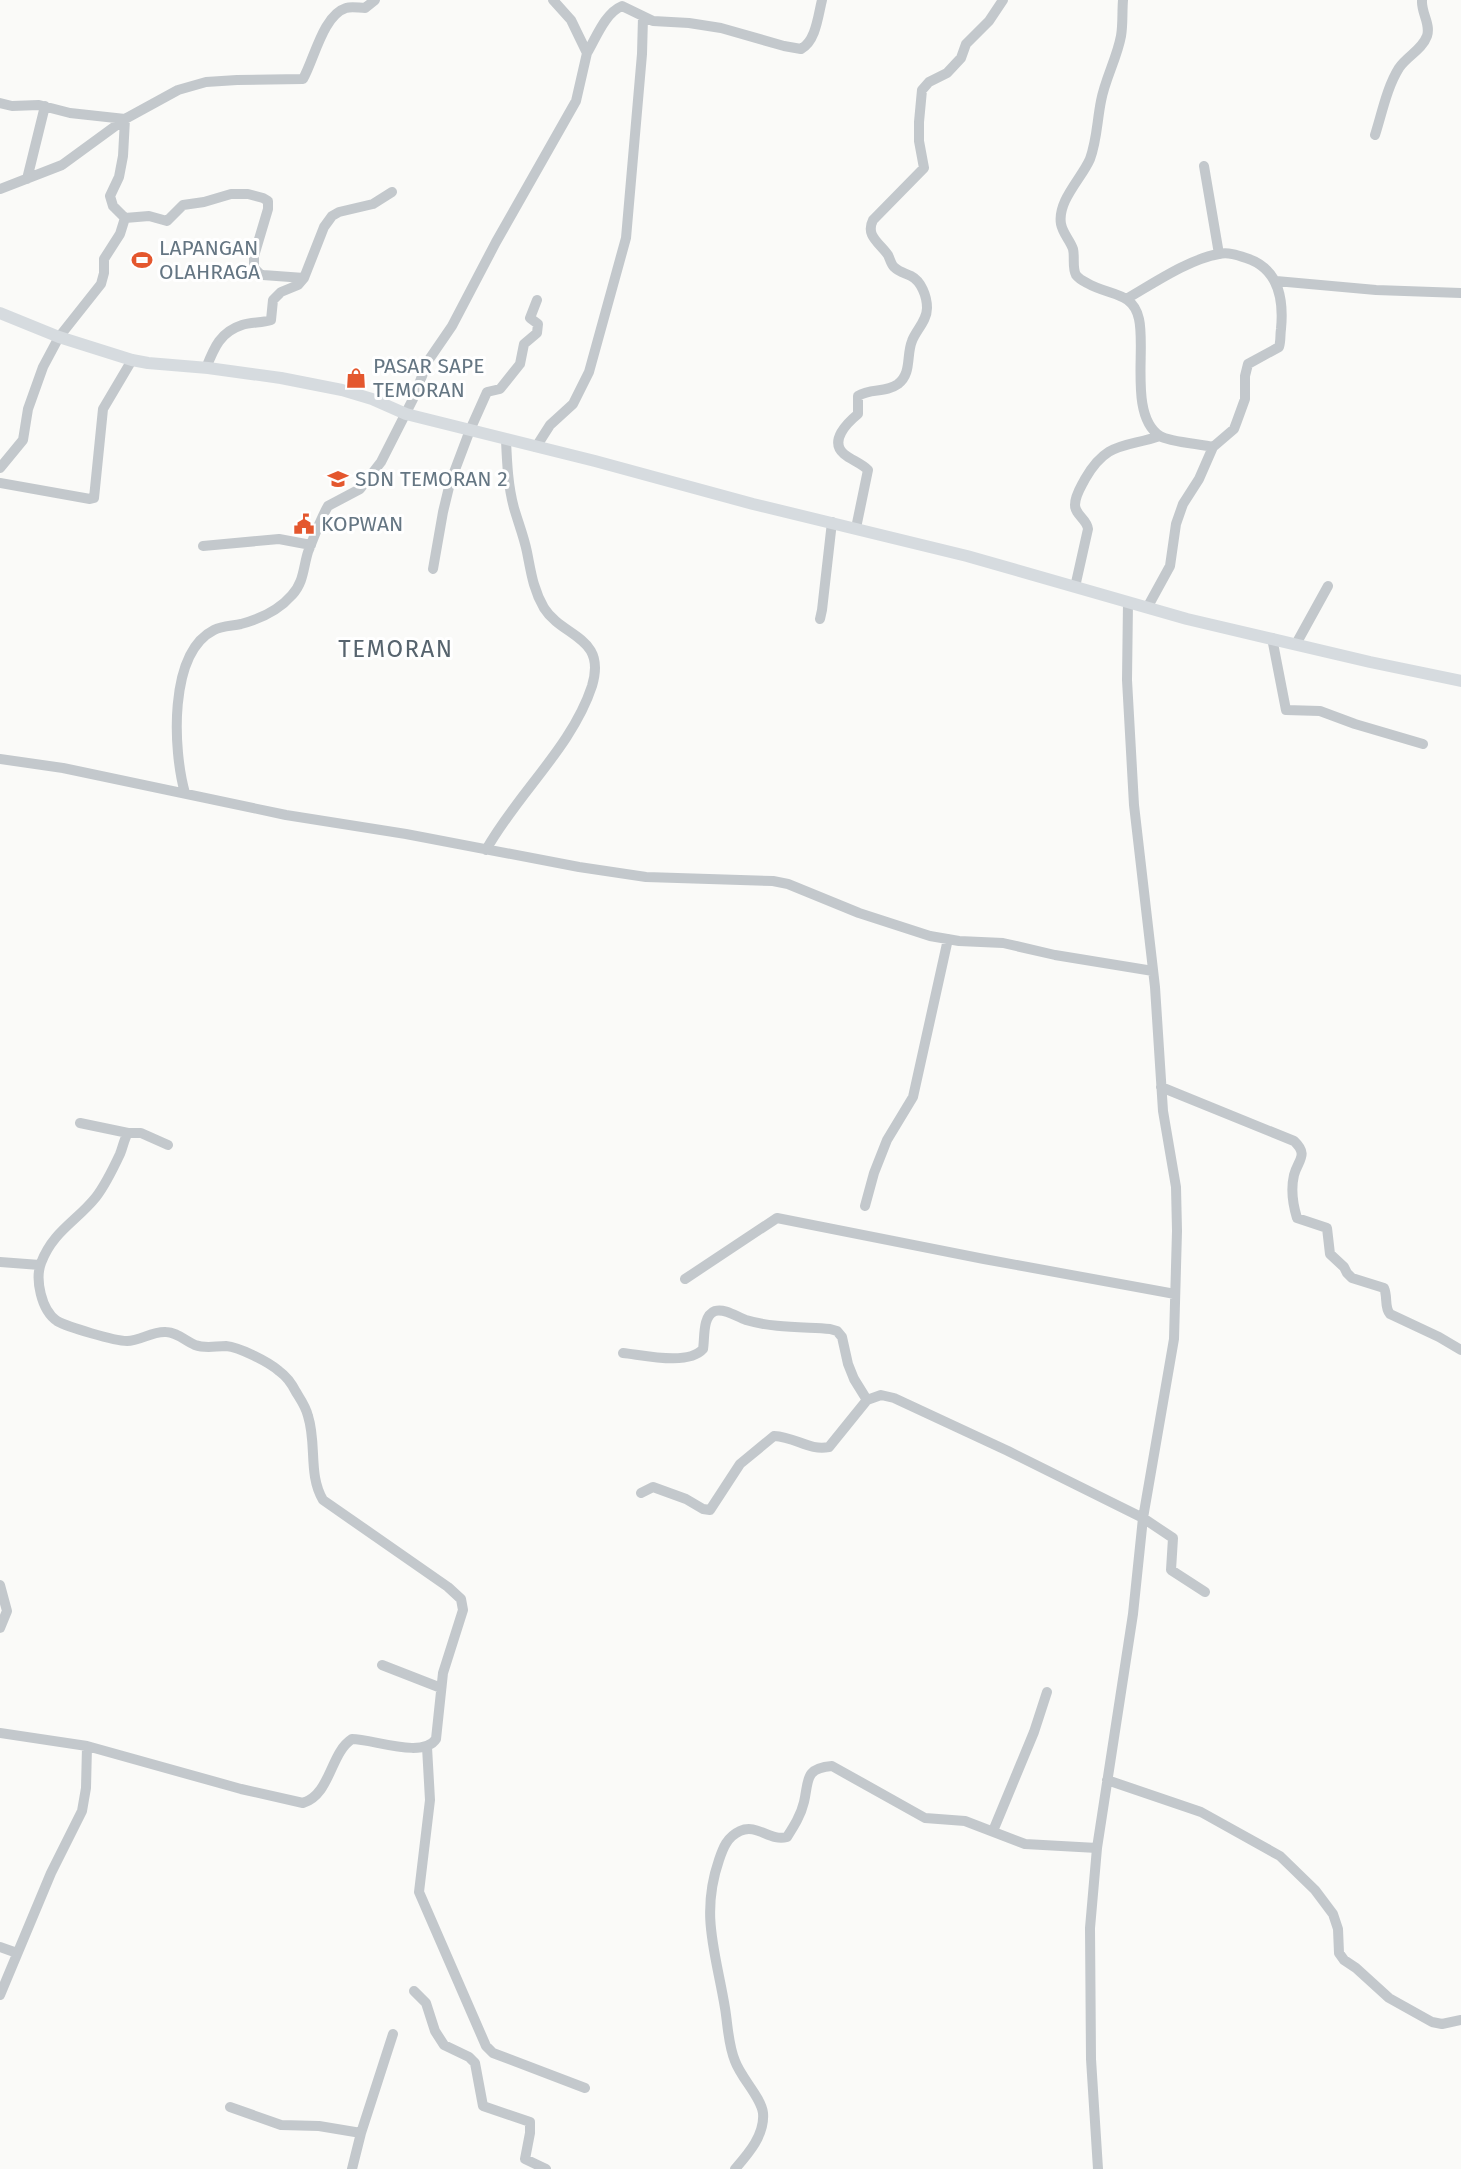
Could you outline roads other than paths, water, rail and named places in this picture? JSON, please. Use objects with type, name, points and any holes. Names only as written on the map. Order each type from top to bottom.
[{"type":"main road","points":[[0,313],[59,337],[132,360],[309,382],[372,399],[406,414],[976,559],[1147,608],[1380,665],[1461,681]]},
{"type":"street","points":[[0,189],[62,165],[125,118],[167,94],[197,84],[237,80],[303,79],[317,45],[336,15],[349,7],[365,8],[375,0]]},
{"type":"street","points":[[553,0],[571,20],[587,53]]},
{"type":"street","points":[[185,793],[178,768],[178,706],[183,677],[191,655],[197,645],[212,631],[259,618],[279,607],[290,597],[300,585],[311,545],[328,506],[331,502],[356,492],[373,476],[406,414],[428,361],[452,326],[576,101],[587,53],[608,17],[622,6],[653,21],[721,28],[801,49],[808,44],[816,27],[822,0]]},
{"type":"street","points":[[856,528],[868,470],[843,453],[839,448],[838,440],[844,427],[858,414],[858,396],[872,390],[889,389],[901,381],[909,366],[911,341],[923,321],[927,308],[918,280],[895,268],[889,256],[871,235],[870,226],[873,220],[924,168],[919,141],[922,90],[930,82],[947,73],[961,58],[966,44],[988,21],[1003,0]]},
{"type":"street","points":[[1123,0],[1121,36],[1101,100],[1097,134],[1089,161],[1070,190],[1061,222],[1072,248],[1074,271],[1077,277],[1104,292],[1128,298],[1133,303],[1140,320],[1140,384],[1144,410],[1151,426],[1160,436]]},
{"type":"street","points":[[1375,135],[1395,76],[1401,65],[1423,44],[1428,34],[1427,23],[1422,12],[1422,0]]},
{"type":"street","points":[[536,447],[550,425],[573,404],[585,380],[626,238],[642,54],[643,17]]},
{"type":"street","points":[[0,103],[12,106],[45,106],[70,113],[125,118]]},
{"type":"street","points":[[27,179],[45,106]]},
{"type":"street","points":[[125,118],[121,166],[117,183],[110,195],[113,206],[125,218],[149,216],[167,221],[187,204],[236,193],[263,198],[268,201],[268,209],[255,256],[255,268],[263,275],[304,278]]},
{"type":"street","points":[[1204,166],[1219,254]]},
{"type":"street","points":[[206,368],[221,336],[242,325],[270,320],[271,304],[276,296],[285,289],[298,285],[304,278],[319,238],[332,216],[339,212],[373,204],[392,192]]},
{"type":"street","points":[[0,468],[23,440],[28,409],[37,380],[59,337],[101,284],[104,259],[120,234],[125,218]]},
{"type":"street","points":[[1128,298],[1189,265],[1227,253],[1254,261],[1265,267],[1276,281],[1283,313],[1279,347],[1248,364],[1245,399],[1238,421],[1234,429],[1213,447],[1199,479],[1178,515],[1170,566],[1147,608]]},
{"type":"street","points":[[1276,281],[1376,290],[1461,293]]},
{"type":"street","points":[[433,569],[443,512],[457,463],[487,392],[500,389],[520,364],[524,344],[537,333],[538,324],[530,318],[537,300]]},
{"type":"street","points":[[0,483],[90,500],[94,498],[103,409],[132,360]]},
{"type":"street","points":[[1075,587],[1088,523],[1077,512],[1075,505],[1084,482],[1102,456],[1118,446],[1160,436],[1213,447]]},
{"type":"street","points":[[486,850],[506,817],[559,748],[585,701],[591,687],[594,668],[587,643],[548,614],[532,584],[527,552],[512,497],[506,440]]},
{"type":"street","points":[[820,619],[832,522]]},
{"type":"street","points":[[203,546],[279,539],[311,545]]},
{"type":"street","points":[[1296,644],[1328,586]]},
{"type":"street","points":[[1098,2169],[1091,2059],[1090,1928],[1097,1848],[1133,1614],[1143,1518],[1174,1340],[1178,1231],[1176,1186],[1163,1111],[1153,971],[1134,805],[1126,659],[1128,602]]},
{"type":"street","points":[[1272,638],[1286,710],[1320,711],[1423,744]]},
{"type":"street","points":[[0,759],[63,768],[285,815],[406,834],[579,867],[646,877],[756,879],[788,884],[894,926],[930,936],[1003,943],[1064,957],[1153,971]]},
{"type":"street","points":[[865,1206],[874,1173],[887,1140],[913,1097],[948,939]]},
{"type":"street","points":[[1161,1087],[1294,1141],[1300,1147],[1302,1155],[1294,1175],[1293,1206],[1297,1218],[1327,1228],[1330,1254],[1352,1278],[1384,1288],[1387,1310],[1390,1314],[1440,1337],[1461,1350]]},
{"type":"street","points":[[80,1123],[141,1133],[168,1145]]},
{"type":"street","points":[[0,1732],[87,1746],[241,1789],[303,1803],[309,1802],[319,1791],[344,1746],[352,1739],[365,1739],[410,1748],[427,1747],[434,1743],[438,1731],[441,1688],[446,1661],[463,1610],[461,1599],[448,1587],[323,1500],[314,1478],[309,1417],[291,1383],[280,1371],[228,1346],[204,1348],[170,1332],[155,1332],[132,1341],[123,1341],[56,1320],[48,1311],[39,1285],[40,1265],[50,1245],[61,1231],[85,1210],[112,1173],[128,1132]]},
{"type":"street","points":[[685,1279],[777,1218],[1175,1294]]},
{"type":"street","points":[[0,1262],[40,1265]]},
{"type":"street","points":[[623,1353],[674,1358],[694,1356],[703,1349],[705,1327],[709,1316],[716,1311],[724,1311],[748,1320],[776,1325],[830,1329],[842,1336],[851,1372],[867,1400]]},
{"type":"street","points":[[641,1493],[653,1487],[710,1510],[740,1464],[774,1436],[787,1436],[818,1449],[829,1447],[867,1400],[881,1395],[894,1398],[1008,1451],[1143,1518],[1173,1538],[1171,1570],[1204,1592]]},
{"type":"street","points":[[0,1586],[7,1611],[0,1628]]},
{"type":"street","points":[[382,1665],[441,1688]]},
{"type":"street","points":[[993,1831],[1031,1742],[1047,1692]]},
{"type":"street","points":[[0,1995],[51,1873],[82,1811],[86,1788],[87,1746]]},
{"type":"street","points":[[427,1747],[430,1800],[419,1892],[486,2046],[493,2053],[585,2088]]},
{"type":"street","points":[[735,2169],[756,2140],[763,2115],[757,2099],[740,2072],[730,2047],[709,1919],[715,1873],[729,1839],[742,1830],[752,1829],[772,1838],[787,1837],[801,1813],[809,1775],[815,1769],[832,1766],[925,1818],[964,1821],[1025,1844],[1097,1848]]},
{"type":"street","points":[[1107,1780],[1201,1812],[1280,1856],[1302,1876],[1330,1908],[1337,1924],[1339,1953],[1344,1960],[1389,1998],[1424,2018],[1437,2024],[1461,2020]]},
{"type":"street","points":[[0,1947],[17,1953]]},
{"type":"street","points":[[414,1991],[426,2003],[435,2031],[444,2045],[469,2057],[475,2063],[483,2106],[495,2112],[530,2122],[525,2159],[546,2169]]},
{"type":"street","points":[[352,2169],[361,2133],[393,2034]]},
{"type":"street","points":[[230,2107],[281,2126],[319,2126],[361,2133]]},
{"type":"place","name":"LAPANGAN OLAHRAGA","points":[[142,260]]},
{"type":"place","name":"PASAR SAPE TEMORAN","points":[[356,378]]},
{"type":"place","name":"SDN TEMORAN 2","points":[[338,479]]},
{"type":"place","name":"KOPWAN","points":[[304,524]]},
{"type":"district","name":"TEMORAN","points":[[396,649]]}]
